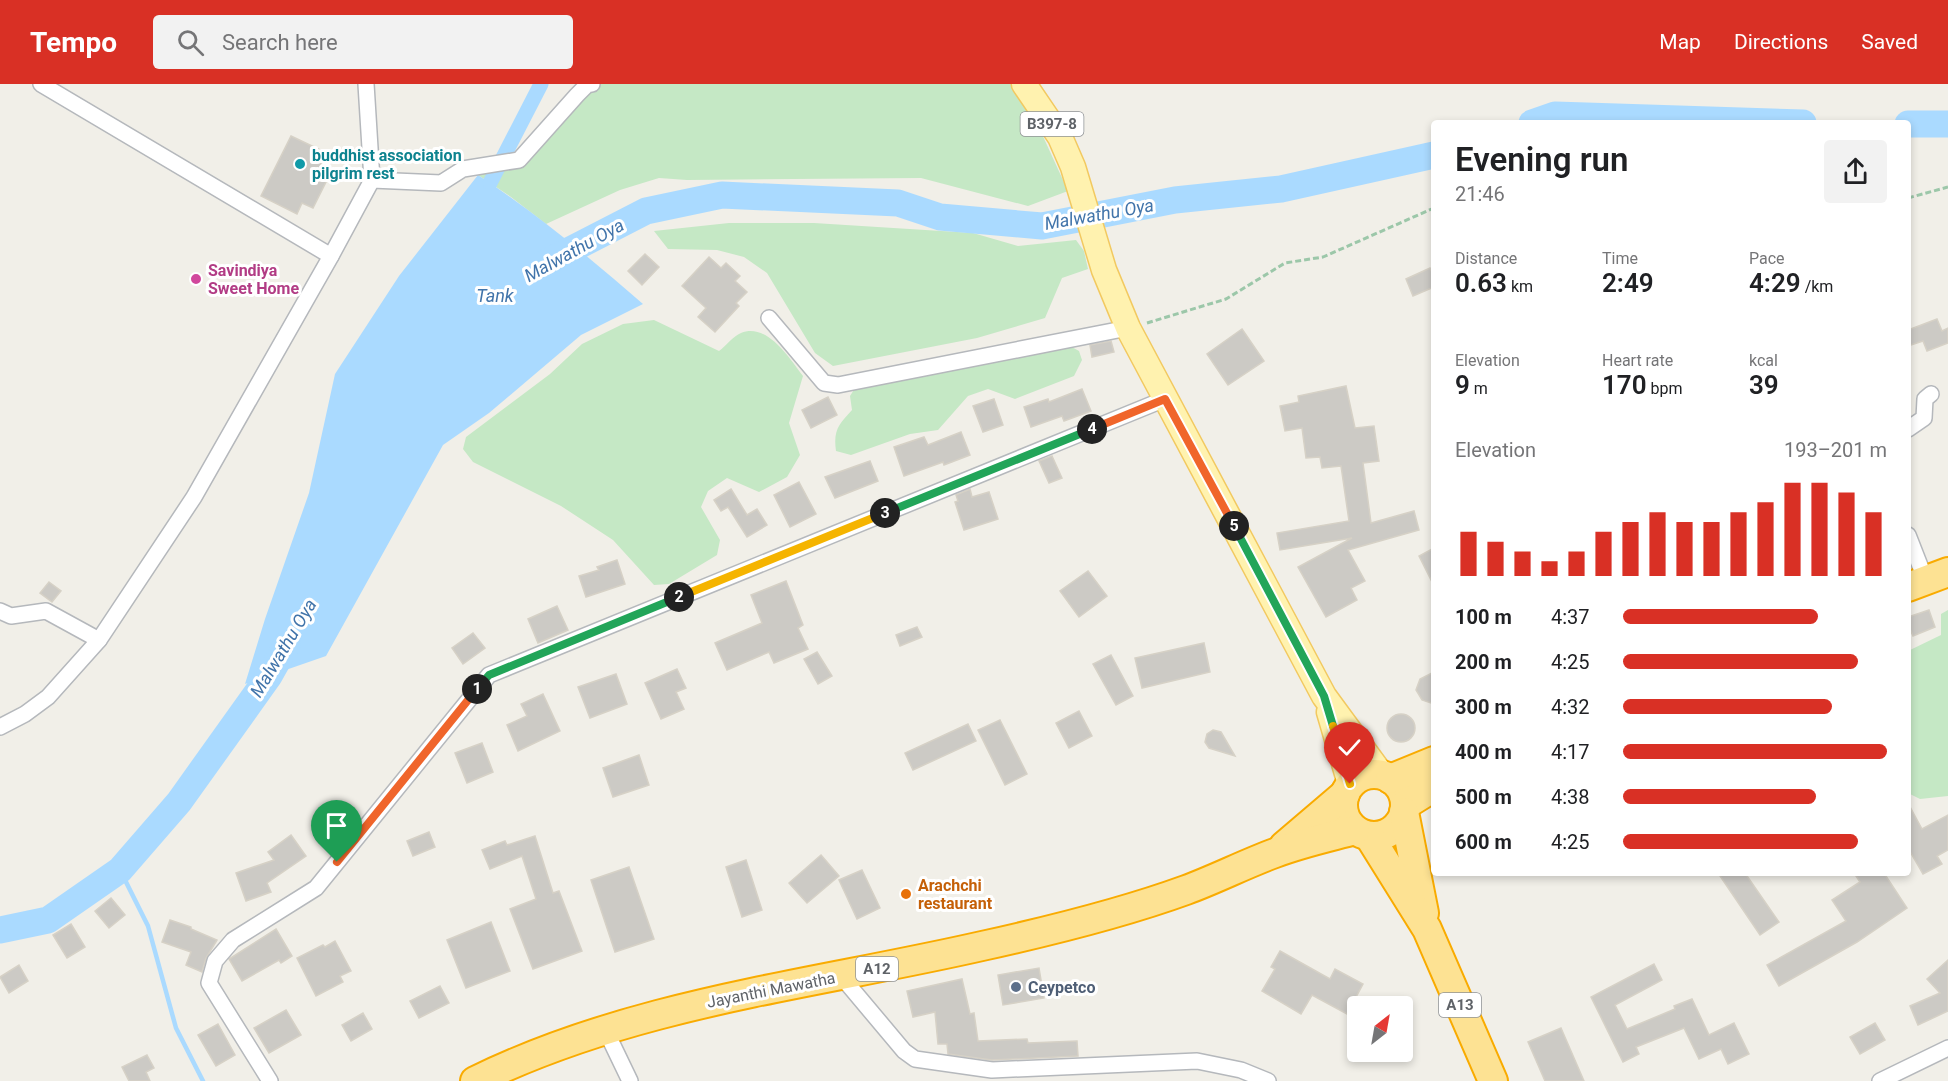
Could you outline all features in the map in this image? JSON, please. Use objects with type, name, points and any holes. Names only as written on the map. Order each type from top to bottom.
[{"type":"highway","points":[[1386,777],[1398,786],[1403,795],[1404,808],[1400,822],[1391,831],[1381,836],[1362,833],[1348,823],[1344,814],[1342,804],[1347,789],[1365,776],[1386,777],[1431,762]]},
{"type":"highway","name":"Jayanthi Mawatha","points":[[1278,852],[1347,789]]},
{"type":"highway","points":[[1404,808],[1431,789]]},
{"type":"highway","name":"A13","points":[[1404,808],[1427,929]]},
{"type":"highway","name":"Jayanthi Mawatha","points":[[475,1081],[605,1029],[688,1007],[983,946],[1090,919],[1185,890],[1278,852],[1362,833]]},
{"type":"highway","name":"A13","points":[[1362,833],[1427,929],[1493,1081]]},
{"type":"main road","name":"B397-8","points":[[1024,84],[1060,137],[1073,167],[1104,270],[1128,328],[1165,399],[1324,696],[1386,777]]},
{"type":"main road","name":"B397-8","points":[[1324,696],[1347,789]]},
{"type":"street","points":[[41,84],[331,256]]},
{"type":"street","points":[[0,727],[26,714],[48,697],[99,640],[194,497],[372,180],[366,84]]},
{"type":"street","points":[[372,180],[441,183],[463,169],[519,160],[577,95],[587,85],[592,84]]},
{"type":"street","points":[[769,318],[824,383],[838,385],[1128,328]]},
{"type":"street","points":[[1911,427],[1924,418],[1925,399],[1931,394]]},
{"type":"street","points":[[270,1081],[209,983],[215,961],[233,940],[316,888],[489,675],[1165,399]]},
{"type":"street","points":[[1911,542],[1927,580]]},
{"type":"street","points":[[0,611],[11,616],[46,611],[99,640]]},
{"type":"street","points":[[841,976],[904,1051],[915,1059],[992,1076],[1197,1061],[1241,1070],[1268,1081]]},
{"type":"street","points":[[605,1029],[630,1081]]},
{"type":"street","points":[[1880,1081],[1948,1048]]},
{"type":"path","points":[[1911,197],[1948,187]]},
{"type":"path","points":[[1128,328],[1226,299],[1285,263],[1323,257],[1431,209]]},
{"type":"green space","points":[[592,84],[1012,84],[1030,108],[1068,191],[1028,206],[921,178],[687,180],[659,178],[620,190],[546,224],[478,175],[519,160]]},
{"type":"green space","points":[[729,223],[814,223],[973,233],[1018,246],[1076,240],[1084,251],[1088,269],[1062,278],[1045,318],[977,338],[833,366],[815,353],[767,273],[744,257],[717,250],[668,249],[654,231]]},
{"type":"green space","points":[[654,320],[719,351],[741,333],[751,331],[760,333],[769,337],[785,352],[803,376],[789,423],[800,455],[787,477],[759,492],[727,478],[708,491],[701,507],[720,540],[717,555],[669,584],[654,585],[613,540],[561,506],[473,462],[463,449],[466,437],[550,374],[582,344],[623,324]]},
{"type":"green space","points":[[1070,346],[1079,351],[1082,360],[1074,376],[1015,399],[988,389],[968,396],[938,430],[910,434],[851,455],[836,451],[836,432],[852,410],[850,396],[857,385]]},
{"type":"green space","points":[[1948,610],[1948,796],[1920,799],[1911,794],[1911,650],[1941,635],[1941,614]]},
{"type":"water","name":"Tank","points":[[478,175],[562,236],[643,304],[581,335],[489,413],[443,445],[326,656],[245,684],[309,493],[335,374],[399,276]]},
{"type":"building","name":"buddhist association pilgrim rest","points":[[291,136],[327,153],[316,175],[327,180],[313,208],[302,203],[297,214],[261,196]]},
{"type":"building","points":[[645,254],[659,267],[642,285],[628,271]]},
{"type":"building","points":[[709,257],[721,268],[726,263],[740,276],[735,281],[747,292],[736,303],[739,306],[715,332],[698,317],[706,308],[682,286]]},
{"type":"building","points":[[1430,268],[1431,288],[1413,296],[1406,279]]},
{"type":"building","points":[[1937,319],[1942,331],[1948,328],[1948,343],[1927,351],[1923,341],[1911,345],[1911,329]]},
{"type":"building","points":[[1242,329],[1264,361],[1228,385],[1207,354]]},
{"type":"building","points":[[1111,341],[1114,352],[1092,357],[1090,345]]},
{"type":"building","points":[[1346,386],[1355,428],[1374,426],[1379,461],[1363,463],[1371,523],[1414,511],[1419,530],[1348,550],[1365,581],[1351,588],[1357,600],[1326,617],[1298,567],[1352,538],[1280,550],[1277,533],[1349,521],[1341,466],[1322,468],[1320,457],[1306,458],[1302,428],[1285,431],[1280,406],[1299,402],[1298,396]]},
{"type":"building","points":[[1082,389],[1091,411],[1064,421],[1062,416],[1031,427],[1024,407],[1048,399],[1049,402]]},
{"type":"building","points":[[828,397],[837,415],[811,428],[802,410]]},
{"type":"building","points":[[994,399],[1003,425],[983,432],[973,406]]},
{"type":"building","points":[[961,432],[970,455],[904,476],[894,447],[924,437],[928,445]]},
{"type":"building","points":[[1052,456],[1062,478],[1049,483],[1039,461]]},
{"type":"building","points":[[870,461],[878,481],[835,498],[825,477]]},
{"type":"building","points":[[799,482],[816,514],[790,527],[774,495]]},
{"type":"building","points":[[731,489],[747,515],[757,509],[767,525],[747,537],[728,507],[721,511],[714,500]]},
{"type":"building","points":[[970,489],[972,497],[989,492],[998,519],[964,530],[955,502],[958,501],[956,495]]},
{"type":"building","points":[[1431,550],[1431,580],[1419,556]]},
{"type":"building","points":[[617,560],[625,584],[586,597],[579,576],[599,570],[597,567]]},
{"type":"building","points":[[1088,571],[1107,596],[1079,617],[1060,591]]},
{"type":"building","points":[[786,581],[803,625],[798,628],[808,649],[774,663],[769,652],[727,670],[715,643],[762,623],[751,595]]},
{"type":"building","points":[[49,582],[61,591],[52,602],[40,593]]},
{"type":"building","points":[[557,606],[568,630],[538,643],[528,619]]},
{"type":"building","points":[[1929,610],[1935,627],[1913,636],[1911,616]]},
{"type":"building","points":[[917,627],[922,637],[900,646],[896,635]]},
{"type":"building","points":[[473,633],[485,648],[463,664],[452,648]]},
{"type":"building","points":[[1204,643],[1210,672],[1142,688],[1135,658]]},
{"type":"building","points":[[817,652],[832,676],[818,684],[804,659]]},
{"type":"building","points":[[1111,655],[1133,696],[1116,705],[1093,664]]},
{"type":"building","points":[[677,669],[686,688],[676,692],[684,709],[661,719],[645,683]]},
{"type":"building","points":[[616,674],[627,704],[590,718],[578,687]]},
{"type":"building","points":[[1431,674],[1431,703],[1422,700],[1416,690],[1420,679]]},
{"type":"building","points":[[543,694],[560,731],[518,751],[507,725],[527,716],[521,704]]},
{"type":"building","points":[[1079,711],[1092,736],[1069,748],[1056,723]]},
{"type":"building","points":[[1401,714],[1411,718],[1415,728],[1411,738],[1401,742],[1391,738],[1387,728],[1391,718]]},
{"type":"building","points":[[1000,720],[1027,774],[1005,785],[978,730]]},
{"type":"building","points":[[968,724],[976,741],[913,770],[905,753]]},
{"type":"building","points":[[1213,730],[1221,732],[1235,756],[1209,748],[1205,742],[1207,734]]},
{"type":"building","points":[[482,743],[493,772],[467,783],[455,753]]},
{"type":"building","points":[[639,755],[649,785],[613,797],[603,768]]},
{"type":"building","points":[[1911,809],[1922,829],[1948,815],[1948,850],[1937,856],[1942,864],[1923,874],[1911,853]]},
{"type":"building","points":[[429,832],[435,847],[413,856],[407,841]]},
{"type":"building","points":[[291,835],[306,856],[267,883],[271,892],[246,901],[236,873],[274,860],[268,852]]},
{"type":"building","points":[[535,836],[553,893],[559,891],[582,951],[533,969],[510,909],[536,899],[522,856],[490,869],[482,850],[505,841],[507,845]]},
{"type":"building","points":[[821,855],[839,876],[807,903],[789,883]]},
{"type":"building","points":[[746,860],[762,910],[742,917],[726,867]]},
{"type":"building","points":[[629,867],[654,939],[615,952],[591,880]]},
{"type":"building","points":[[862,870],[880,908],[857,919],[839,880]]},
{"type":"building","points":[[1720,876],[1747,876],[1779,922],[1760,935]]},
{"type":"building","points":[[1856,876],[1886,876],[1907,908],[1857,942],[1779,986],[1767,965],[1846,921],[1832,900],[1860,882]]},
{"type":"building","points":[[111,898],[125,915],[109,928],[95,911]]},
{"type":"building","points":[[170,920],[217,940],[206,958],[202,972],[186,965],[191,952],[162,942]]},
{"type":"building","points":[[491,922],[510,971],[466,988],[447,940]]},
{"type":"building","points":[[71,924],[85,947],[67,958],[53,935]]},
{"type":"building","points":[[276,929],[292,956],[281,963],[279,960],[242,981],[229,959]]},
{"type":"building","points":[[335,941],[351,971],[340,976],[343,982],[316,996],[297,958]]},
{"type":"building","points":[[1280,951],[1330,979],[1335,969],[1363,984],[1357,996],[1347,996],[1347,1014],[1312,995],[1301,1014],[1262,991],[1275,969],[1271,967]]},
{"type":"building","points":[[1948,960],[1948,1011],[1918,1025],[1910,1006],[1940,993],[1927,979]]},
{"type":"building","points":[[1654,964],[1662,980],[1615,1005],[1627,1029],[1675,1009],[1674,1006],[1692,999],[1709,1035],[1734,1023],[1749,1054],[1728,1064],[1721,1049],[1699,1059],[1684,1028],[1636,1047],[1639,1054],[1623,1062],[1591,997]]},
{"type":"building","points":[[19,965],[28,981],[9,993],[0,977]]},
{"type":"building","points":[[1039,968],[1044,998],[1003,1005],[998,975]]},
{"type":"building","points":[[962,979],[970,1014],[974,1013],[978,1041],[1027,1039],[1028,1043],[1077,1041],[1078,1056],[992,1060],[948,1054],[947,1044],[938,1044],[935,1012],[913,1017],[907,991]]},
{"type":"building","points":[[440,986],[449,1003],[419,1018],[410,1001]]},
{"type":"building","points":[[286,1010],[301,1035],[269,1053],[254,1028]]},
{"type":"building","points":[[363,1013],[372,1029],[351,1041],[342,1025]]},
{"type":"building","points":[[1875,1023],[1885,1040],[1860,1054],[1850,1037]]},
{"type":"building","points":[[218,1024],[235,1055],[216,1066],[198,1035]]},
{"type":"building","points":[[1561,1028],[1584,1081],[1545,1081],[1528,1042]]},
{"type":"building","points":[[147,1055],[154,1068],[146,1072],[150,1081],[129,1081],[122,1067]]},
{"type":"waterway","points":[[490,183],[541,84]]},
{"type":"waterway","name":"Malwathu Oya","points":[[1541,120],[1555,115],[1710,120]]},
{"type":"waterway","name":"Malwathu Oya","points":[[1911,124],[1948,124]]},
{"type":"waterway","name":"Malwathu Oya","points":[[543,264],[646,211],[722,195],[898,203],[940,217],[1042,226],[1175,200],[1281,189],[1431,156]]},
{"type":"waterway","name":"Malwathu Oya","points":[[0,930],[48,920],[120,870],[179,802],[269,676],[287,644]]},
{"type":"waterway","points":[[120,870],[148,926],[176,1028],[203,1081]]},
{"type":"place","name":"buddhist association pilgrim rest","points":[[300,164]]},
{"type":"place","name":"Savindiya Sweet Home","points":[[196,279]]},
{"type":"place","name":"Arachchi restaurant","points":[[906,894]]},
{"type":"place","name":"Ceypetco","points":[[1016,987]]},
{"type":"route","points":[[337,862],[489,675],[1165,399],[1324,696],[1350,784]]}]
